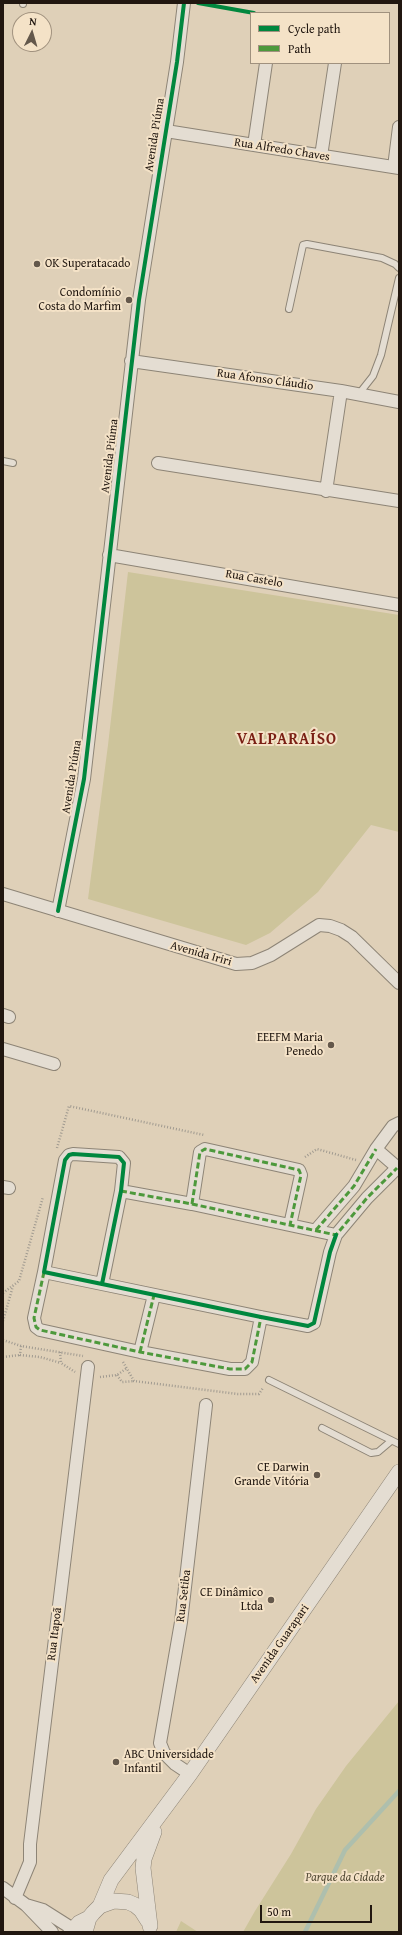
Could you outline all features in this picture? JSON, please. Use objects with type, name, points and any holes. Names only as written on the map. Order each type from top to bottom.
[{"type":"street","name":"Avenida Piúma","points":[[58,911],[84,779],[131,360],[184,3]]},
{"type":"street","points":[[254,145],[266,64]]},
{"type":"street","points":[[321,156],[335,64]]},
{"type":"street","points":[[396,168],[399,127]]},
{"type":"street","name":"Rua Alfredo Chaves","points":[[166,132],[396,168]]},
{"type":"street","name":"Rua Afonso Cláudio","points":[[131,360],[341,391],[399,402]]},
{"type":"street","points":[[326,491],[341,391]]},
{"type":"street","points":[[158,463],[399,502]]},
{"type":"street","name":"Rua Castelo","points":[[109,555],[399,605]]},
{"type":"street","name":"Avenida Iriri","points":[[3,894],[236,964],[252,963],[271,955],[319,925],[330,926],[352,938],[399,983]]},
{"type":"street","points":[[3,1049],[54,1064]]},
{"type":"street","points":[[316,1230],[354,1186],[376,1149],[394,1126],[399,1123],[399,1118]]},
{"type":"street","points":[[44,1272],[261,1317],[308,1326],[313,1325],[330,1252],[336,1235],[367,1198],[398,1168],[376,1149]]},
{"type":"street","points":[[192,1204],[200,1152],[205,1150],[212,1151],[299,1170],[301,1172],[290,1225]]},
{"type":"street","points":[[102,1284],[121,1191],[124,1162],[118,1157],[78,1153],[69,1155],[65,1160],[34,1318],[36,1327],[40,1330],[140,1352],[230,1369],[245,1369],[252,1362],[261,1317]]},
{"type":"street","points":[[121,1191],[192,1204],[336,1235]]},
{"type":"street","points":[[140,1352],[154,1295]]},
{"type":"street","name":"Rua Itapoã","points":[[15,1898],[30,1862],[30,1844],[86,1361]]},
{"type":"street","name":"Rua Setiba","points":[[190,1774],[175,1764],[164,1753],[160,1743],[162,1723],[181,1622],[206,1405]]},
{"type":"street","name":"Avenida Guarapari","points":[[79,1928],[100,1906],[112,1880],[190,1774],[399,1472]]},
{"type":"street","name":"Avenida Guarapari","points":[[150,1929],[142,1868],[160,1816]]},
{"type":"street","points":[[3,1888],[26,1905],[52,1932]]},
{"type":"street","points":[[100,1906],[114,1901],[128,1902],[141,1910],[147,1917],[150,1929]]},
{"type":"street","points":[[26,1905],[43,1910],[79,1928]]},
{"type":"lane","points":[[289,309],[303,245],[307,244],[382,258],[395,264],[399,268]]},
{"type":"lane","points":[[358,394],[373,376],[381,355],[399,278]]},
{"type":"lane","points":[[3,460],[13,463]]},
{"type":"lane","points":[[269,1380],[399,1444]]},
{"type":"lane","points":[[322,1428],[371,1453],[378,1452],[391,1440]]},
{"type":"path","points":[[56,1152],[69,1106],[207,1136]]},
{"type":"path","points":[[298,1156],[306,1157],[317,1149],[368,1163]]},
{"type":"path","points":[[3,1293],[19,1281],[45,1190]]},
{"type":"path","points":[[3,1321],[14,1285]]},
{"type":"path","points":[[3,1340],[21,1346],[86,1361]]},
{"type":"path","points":[[20,1355],[21,1346]]},
{"type":"path","points":[[3,1357],[20,1355],[40,1357],[61,1363]]},
{"type":"path","points":[[120,1362],[124,1363],[134,1381]]},
{"type":"path","points":[[117,1375],[122,1382],[134,1381],[238,1394],[259,1394],[269,1380]]},
{"type":"green space","points":[[128,572],[399,615],[399,832],[371,825],[318,892],[270,933],[246,945],[88,899]]},
{"type":"green space","name":"Parque da Cidade","points":[[399,1701],[399,1932],[243,1932],[291,1854],[316,1809],[346,1766]]},
{"type":"green space","points":[[181,1921],[198,1932],[176,1932]]},
{"type":"waterway","points":[[305,1932],[345,1850],[399,1791]]},
{"type":"marked path","points":[[192,1204],[200,1152],[205,1149],[299,1170],[301,1175],[290,1225]]},
{"type":"marked path","points":[[316,1230],[354,1186],[376,1149]]},
{"type":"marked path","points":[[121,1191],[192,1204],[336,1235],[367,1198],[397,1168]]},
{"type":"marked path","points":[[44,1272],[34,1318],[36,1327],[40,1330],[140,1352],[230,1369],[245,1369],[252,1362],[261,1317]]},
{"type":"marked path","points":[[140,1352],[154,1295]]},
{"type":"cycle path","points":[[58,911],[84,779],[139,300],[177,62],[184,3]]},
{"type":"cycle path","points":[[198,3],[250,12]]},
{"type":"cycle path","points":[[102,1284],[121,1191],[124,1163],[119,1157],[73,1154],[69,1155],[65,1160],[44,1272],[261,1317],[308,1326],[314,1323],[330,1252],[336,1235]]},
{"type":"place","name":"OK Superatacado","points":[[37,264]]},
{"type":"place","name":"Condomínio Costa do Marfim","points":[[129,300]]},
{"type":"place","name":"EEEFM Maria Penedo","points":[[331,1045]]},
{"type":"place","name":"CE Darwin Grande Vitória","points":[[317,1475]]},
{"type":"place","name":"CE Dinâmico Ltda","points":[[271,1600]]},
{"type":"place","name":"ABC Universidade Infantil","points":[[116,1762]]},
{"type":"district","name":"VALPARAÍSO","points":[[287,740]]}]
